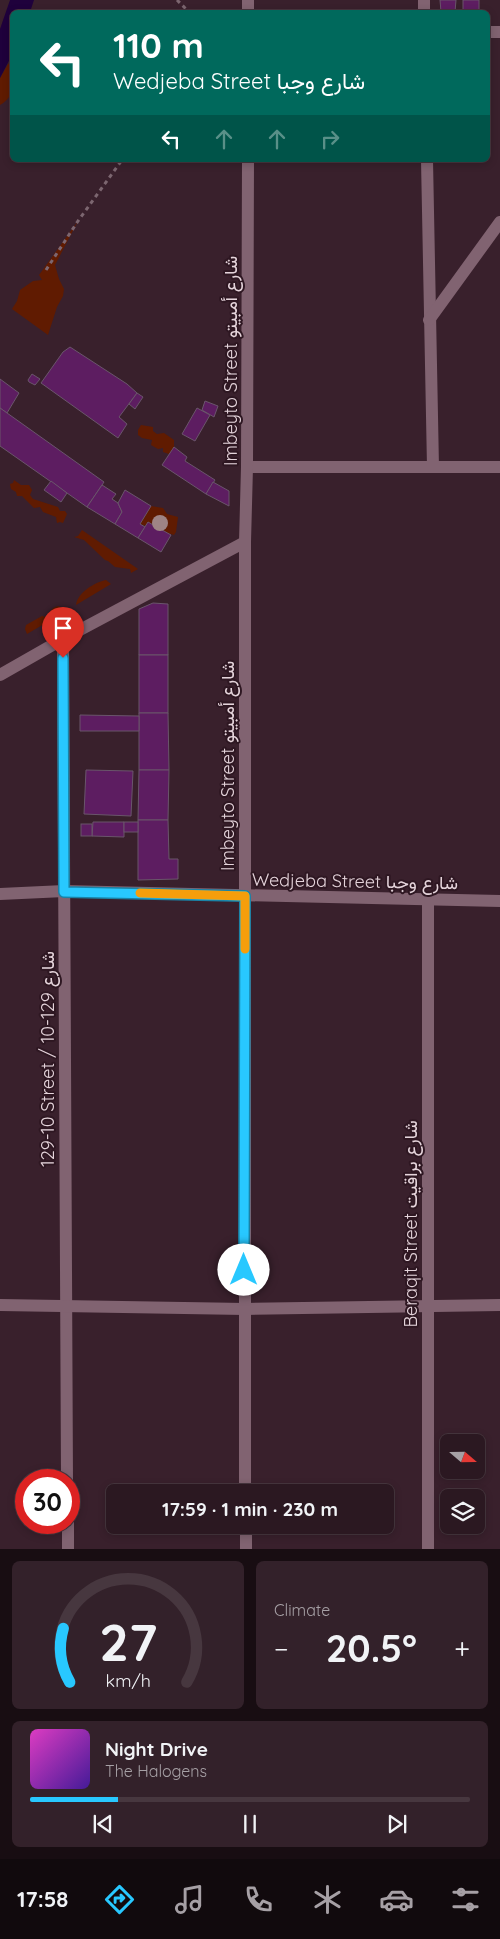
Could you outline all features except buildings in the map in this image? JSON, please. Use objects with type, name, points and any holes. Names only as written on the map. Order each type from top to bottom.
[{"type":"street","name":"Imbeyto Street شارع أمبيتو","points":[[246,1484],[244,1309],[245,542],[248,162]]},
{"type":"street","points":[[427,162],[432,467]]},
{"type":"street","points":[[429,320],[500,222]]},
{"type":"street","points":[[247,467],[500,467]]},
{"type":"street","points":[[0,675],[63,638],[245,542]]},
{"type":"street","name":"129-10 Street / شارع 129-10","points":[[63,638],[67,1469]]},
{"type":"street","name":"Wedjeba Street شارع وجبا","points":[[0,894],[64,892],[500,901]]},
{"type":"street","name":"Beraqit Street شارع براقيت","points":[[428,900],[428,1549]]},
{"type":"street","points":[[0,1305],[244,1309],[500,1305]]},
{"type":"street","points":[[68,1534],[68,1549]]},
{"type":"street","points":[[246,1534],[246,1549]]},
{"type":"path","points":[[177,0],[187,10]]},
{"type":"path","points":[[46,270],[78,221],[121,162]]},
{"type":"shaded area","points":[[10,0],[34,0],[31,10],[10,10],[10,59],[0,78],[0,29]]},
{"type":"shaded area","points":[[10,64],[10,94],[0,105],[0,78]]},
{"type":"shaded area","points":[[78,221],[55,265],[64,289],[48,335],[12,309],[17,301],[20,290],[33,281],[42,280],[39,275]]},
{"type":"shaded area","points":[[141,425],[153,427],[153,431],[157,434],[164,433],[174,440],[174,447],[169,454],[163,452],[163,448],[158,449],[151,445],[152,440],[138,435]]},
{"type":"shaded area","points":[[14,480],[21,485],[29,485],[32,490],[30,495],[33,499],[58,507],[60,511],[65,511],[67,514],[63,523],[57,523],[56,517],[43,512],[40,507],[34,508],[22,496],[17,496],[16,492],[11,489],[10,484]]},
{"type":"shaded area","points":[[151,506],[163,508],[167,514],[178,517],[174,535],[140,524],[139,519],[146,508]]},
{"type":"shaded area","points":[[82,530],[138,569],[131,573],[130,569],[115,567],[84,540],[74,537],[78,536]]},
{"type":"shaded area","points":[[106,580],[111,584],[76,605],[83,592],[97,583]]},
{"type":"shaded area","points":[[58,606],[68,610],[27,634],[26,625],[42,616],[46,617],[53,608]]},
{"type":"slow traffic","points":[[140,893],[245,896],[245,949]]},
{"type":"route","points":[[63,658],[64,892],[245,896],[244,1270]]}]
